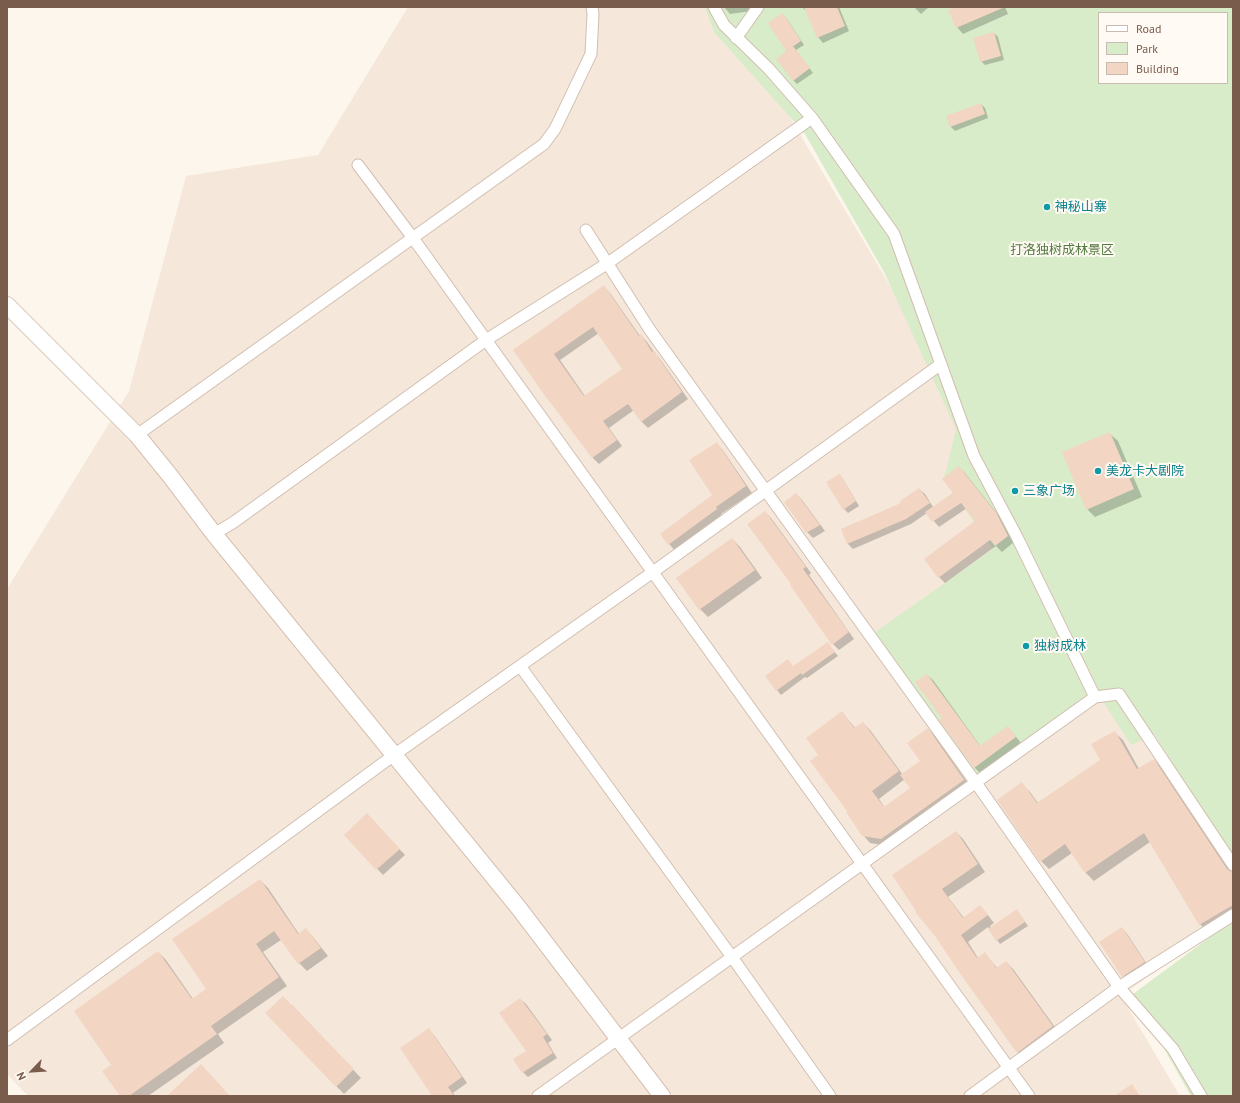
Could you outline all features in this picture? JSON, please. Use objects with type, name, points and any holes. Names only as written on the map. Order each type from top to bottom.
[{"type":"street","points":[[137,435],[544,144],[554,129],[591,54],[592,7]]},
{"type":"street","points":[[714,7],[724,25],[769,69],[812,118],[894,234],[974,456],[1017,537],[1096,697]]},
{"type":"street","points":[[736,38],[758,7]]},
{"type":"street","points":[[214,534],[234,522],[486,340],[608,263],[812,118]]},
{"type":"street","points":[[358,165],[413,238],[1028,1096]]},
{"type":"street","points":[[586,230],[650,330],[976,783],[1119,987],[1173,1049],[1201,1096]]},
{"type":"street","points":[[7,305],[137,435],[214,534],[518,907],[662,1096]]},
{"type":"street","points":[[7,1040],[394,755],[653,572],[942,364]]},
{"type":"street","points":[[520,666],[732,957],[830,1096]]},
{"type":"street","points":[[538,1096],[1096,697],[1119,694],[1233,865]]},
{"type":"street","points":[[970,1096],[1119,987],[1233,915]]},
{"type":"shaded area","points":[[408,7],[879,7],[782,104],[945,378],[1111,694],[1233,871],[1233,916],[1121,996],[1180,1096],[28,1096],[7,1074],[7,589],[129,391],[186,176],[318,155]]},
{"type":"green space","name":"打洛独树成林景区","points":[[705,7],[1233,7],[1233,860],[1154,734],[1131,745],[1095,689],[977,776],[874,633],[993,549],[944,479],[956,429],[884,272],[805,134],[714,32]]},
{"type":"green space","points":[[1233,920],[1233,1096],[1191,1096],[1133,994]]},
{"type":"building","points":[[804,7],[837,7],[845,26],[817,38]]},
{"type":"building","points":[[956,7],[1005,7],[956,28],[948,10]]},
{"type":"building","points":[[783,13],[801,41],[786,51],[768,23]]},
{"type":"building","points":[[994,32],[1001,56],[980,62],[973,38]]},
{"type":"building","points":[[793,46],[810,68],[793,81],[776,59]]},
{"type":"building","points":[[981,103],[985,114],[950,127],[946,116]]},
{"type":"building","points":[[604,285],[639,336],[641,334],[652,352],[654,351],[682,392],[641,422],[628,404],[603,421],[617,440],[592,458],[550,403],[513,350]],"holes":[[[593,327],[622,369],[584,396],[554,354]]]},
{"type":"building","name":"美龙卡大剧院","points":[[1110,432],[1134,489],[1086,510],[1062,452]]},
{"type":"building","points":[[717,442],[746,486],[716,507],[717,509],[668,545],[660,534],[712,495],[689,460]]},
{"type":"building","points":[[959,466],[997,514],[1008,536],[995,546],[990,540],[938,578],[924,559],[975,521],[961,503],[932,522],[925,512],[953,493],[942,479]]},
{"type":"building","points":[[840,474],[856,501],[843,510],[826,482]]},
{"type":"building","points":[[919,488],[930,503],[906,519],[847,544],[841,529],[901,503],[900,501]]},
{"type":"building","points":[[796,493],[820,525],[806,533],[784,502]]},
{"type":"building","points":[[765,511],[806,567],[803,569],[849,632],[832,645],[790,585],[791,584],[747,524]]},
{"type":"building","points":[[732,538],[755,570],[699,610],[676,578]]},
{"type":"building","points":[[828,642],[835,652],[802,675],[801,673],[776,691],[765,676],[788,659],[793,666]]},
{"type":"building","points":[[927,674],[980,746],[1008,726],[1016,737],[974,768],[939,720],[942,718],[915,682]]},
{"type":"building","points":[[842,711],[854,728],[863,722],[899,771],[872,791],[884,807],[910,788],[900,775],[920,761],[907,743],[928,728],[964,780],[881,839],[862,836],[846,812],[847,811],[810,761],[818,755],[806,738]]},
{"type":"building","points":[[1115,731],[1137,769],[1154,759],[1227,869],[1233,873],[1233,905],[1199,925],[1144,833],[1085,873],[1065,844],[1040,862],[997,800],[1022,782],[1037,803],[1100,760],[1091,744]]},
{"type":"building","points":[[367,813],[400,849],[376,870],[344,835]]},
{"type":"building","points":[[956,831],[978,864],[942,889],[963,918],[980,905],[988,915],[961,935],[977,958],[985,952],[996,968],[1006,961],[1053,1026],[1017,1053],[935,936],[915,912],[916,911],[892,875]]},
{"type":"building","points":[[260,879],[298,934],[306,928],[321,948],[298,964],[274,931],[256,944],[279,977],[211,1026],[217,1034],[129,1096],[120,1096],[102,1071],[111,1065],[74,1011],[158,951],[192,999],[206,989],[172,939]]},
{"type":"building","points":[[1017,909],[1025,922],[996,941],[988,929]]},
{"type":"building","points":[[1122,927],[1145,962],[1122,977],[1099,942]]},
{"type":"building","points":[[283,996],[354,1069],[336,1087],[265,1013]]},
{"type":"building","points":[[520,998],[547,1034],[543,1037],[553,1053],[522,1073],[513,1059],[526,1051],[499,1013]]},
{"type":"building","points":[[429,1028],[462,1077],[448,1087],[454,1096],[432,1096],[400,1048]]},
{"type":"building","points":[[201,1064],[230,1096],[167,1096]]},
{"type":"building","points":[[1132,1084],[1140,1096],[1114,1096]]},
{"type":"place","name":"神秘山寨","points":[[1047,207]]},
{"type":"place","name":"美龙卡大剧院","points":[[1098,471]]},
{"type":"place","name":"三象广场","points":[[1015,491]]},
{"type":"place","name":"独树成林","points":[[1026,646]]}]
